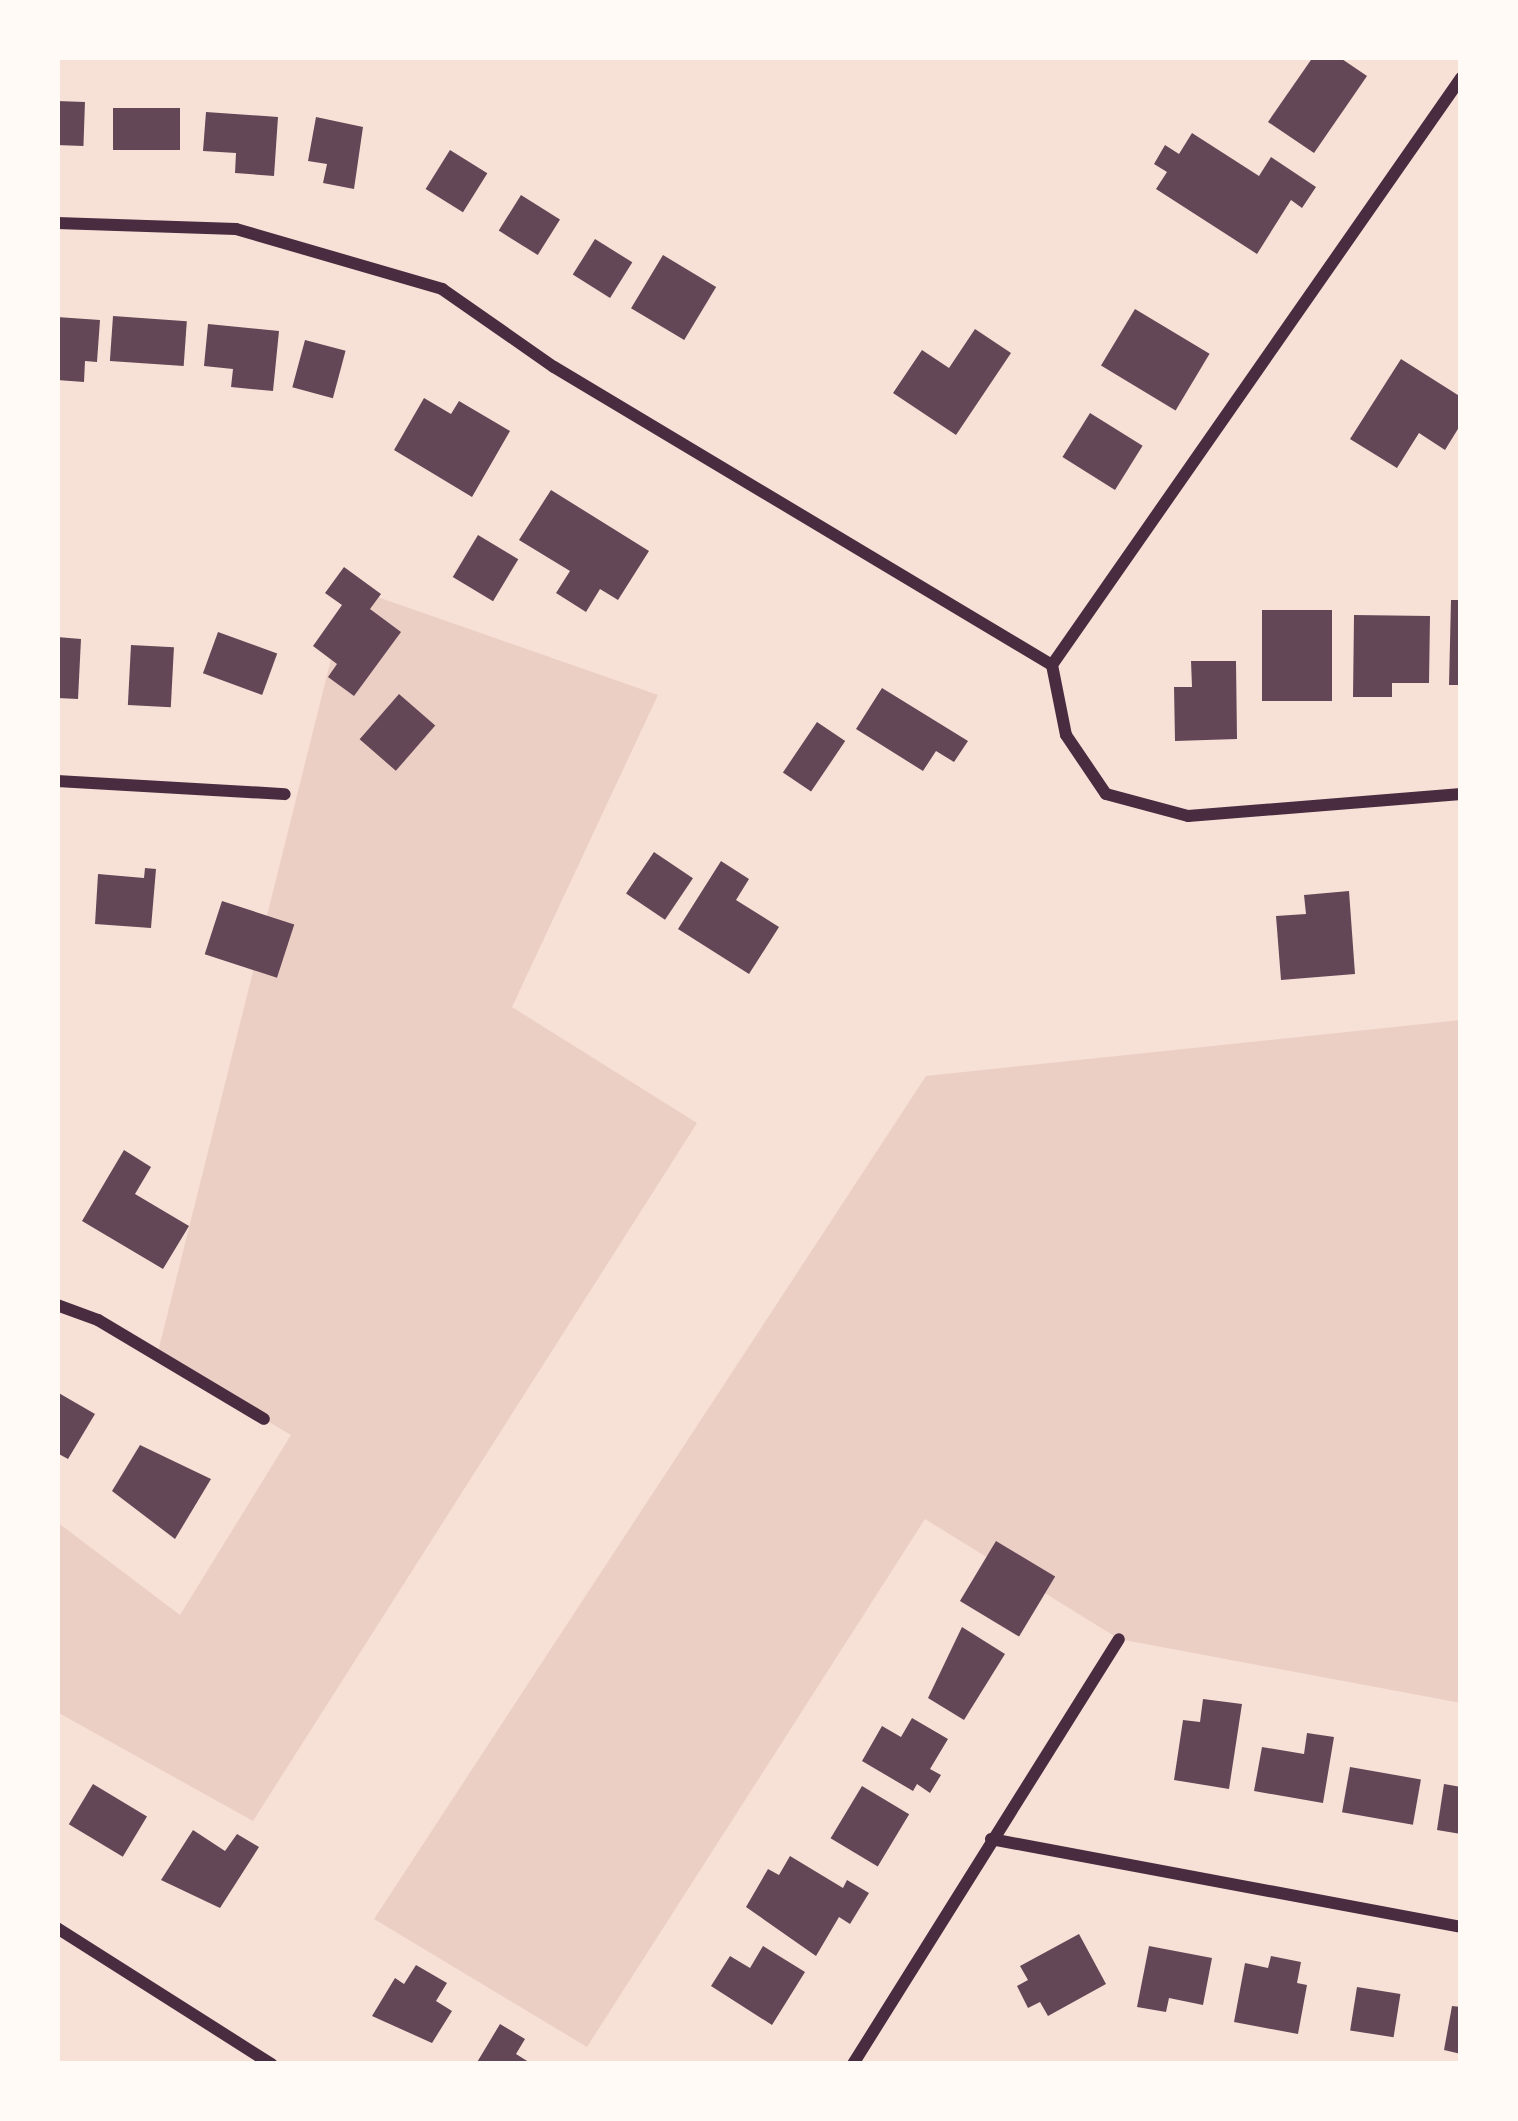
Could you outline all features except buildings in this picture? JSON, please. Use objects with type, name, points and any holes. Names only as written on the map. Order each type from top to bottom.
[{"type":"street","points":[[1461,79],[1052,665],[1066,735],[1106,794],[1188,816],[1461,794]]},
{"type":"street","points":[[57,223],[236,229],[442,289],[554,367],[1052,665]]},
{"type":"street","points":[[57,781],[285,794]]},
{"type":"street","points":[[57,1305],[98,1320],[263,1419]]},
{"type":"street","points":[[853,2064],[1119,1639]]},
{"type":"street","points":[[991,1839],[1461,1927]]},
{"type":"street","points":[[57,1928],[271,2064]]},
{"type":"shaded area","points":[[349,587],[658,695],[512,1007],[697,1123],[253,1821],[57,1712],[57,1522],[180,1615],[291,1435],[157,1356]]},
{"type":"shaded area","points":[[1461,1020],[1461,1703],[1119,1639],[925,1519],[587,2047],[374,1919],[926,1076]]}]
